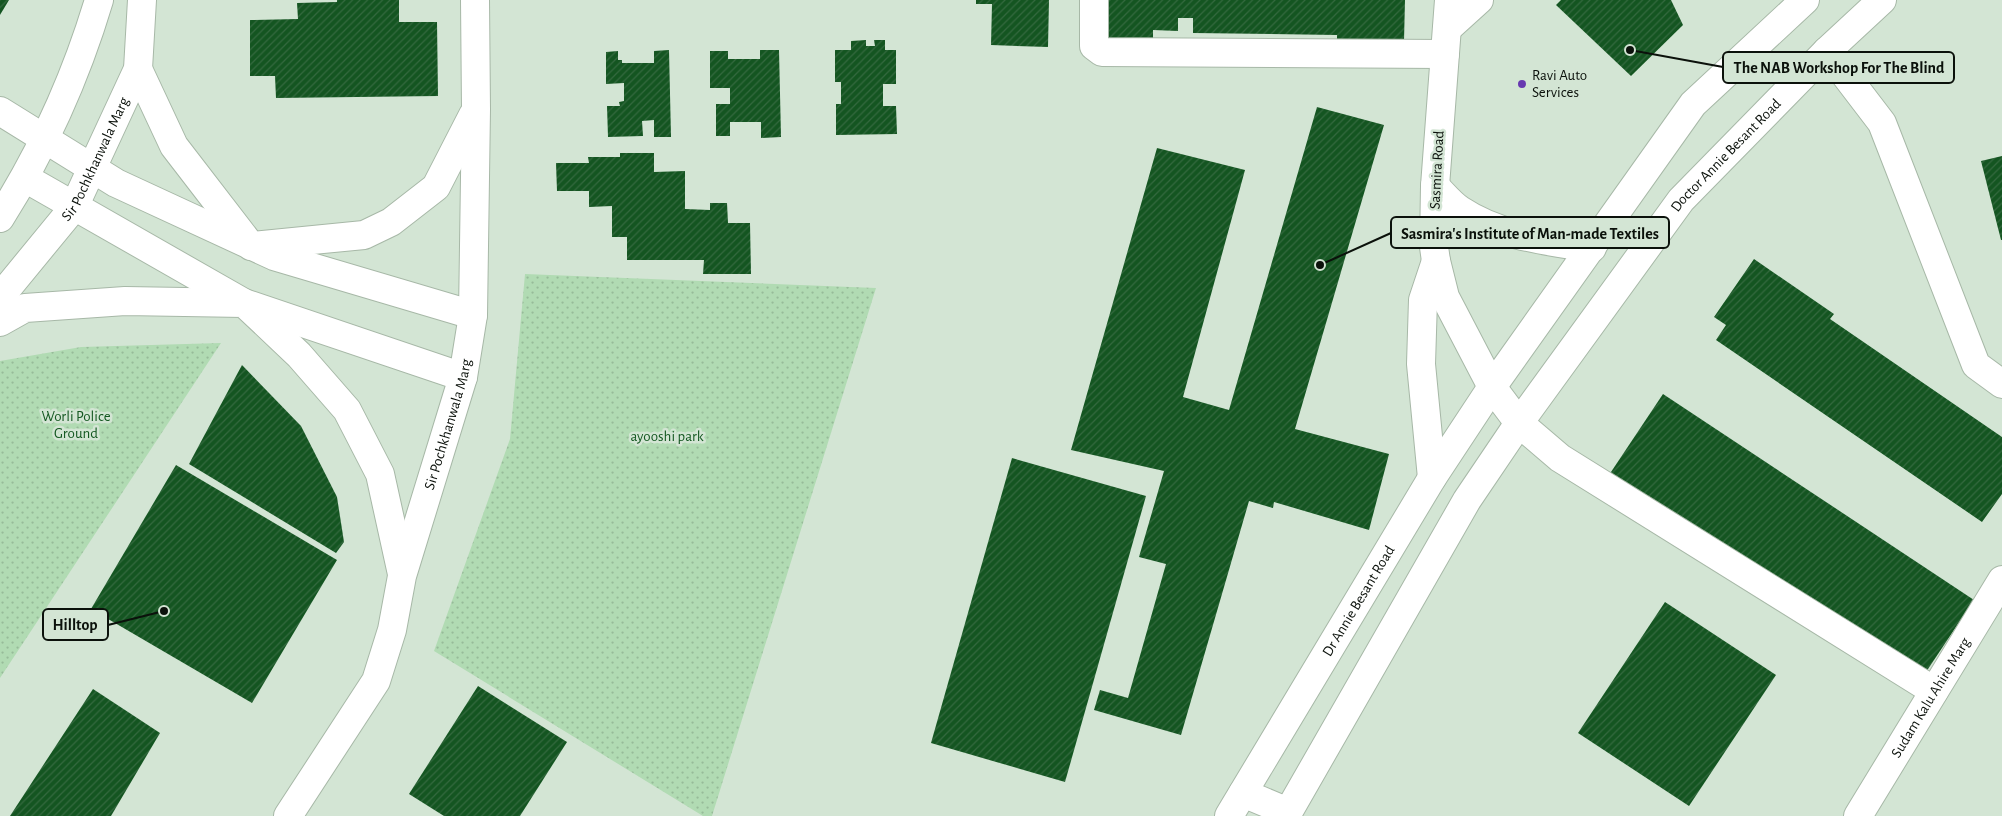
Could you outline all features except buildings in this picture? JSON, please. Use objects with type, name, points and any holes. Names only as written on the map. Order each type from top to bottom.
[{"type":"street","points":[[0,218],[25,178],[46,138],[87,39],[99,0]]},
{"type":"street","name":"Sir Pochkhanwala Marg","points":[[0,297],[74,207],[138,69],[142,0]]},
{"type":"street","name":"Sir Pochkhanwala Marg","points":[[288,816],[376,681],[392,630],[402,576],[463,377],[473,315],[476,109],[475,0]]},
{"type":"street","points":[[1094,0],[1094,46],[1102,52],[1446,42],[1480,0]]},
{"type":"street","name":"Sasmira Road","points":[[1449,0],[1435,186],[1436,261],[1445,297],[1492,387],[1519,423],[1560,458],[1934,692]]},
{"type":"street","points":[[1492,387],[1693,104],[1805,0]]},
{"type":"street","name":"Doctor Annie Besant Road","points":[[1519,423],[1681,200],[1827,51],[1882,0]]},
{"type":"street","points":[[1827,51],[1882,122],[1976,365],[2002,384]]},
{"type":"street","points":[[138,69],[174,146],[251,246]]},
{"type":"street","points":[[251,246],[364,235],[391,222],[436,187],[476,109]]},
{"type":"street","points":[[0,111],[116,183],[274,256],[473,315]]},
{"type":"street","points":[[25,178],[244,303],[463,377]]},
{"type":"street","points":[[1435,186],[1459,210],[1492,229],[1547,242],[1592,248]]},
{"type":"street","points":[[1432,478],[1421,364],[1423,300],[1436,261]]},
{"type":"street","points":[[0,322],[25,308],[125,301],[244,303],[299,355],[347,410],[380,474],[402,576]]},
{"type":"street","name":"Dr Annie Besant Road","points":[[1236,805],[1432,478],[1492,387]]},
{"type":"street","points":[[1236,805],[1287,814],[1467,500],[1519,423]]},
{"type":"street","name":"Sudam Kalu Ahire Marg","points":[[1858,816],[2002,580]]},
{"type":"green space","name":"ayooshi park","points":[[525,274],[876,288],[712,816],[703,816],[434,651],[510,439]]},
{"type":"green space","name":"Worli Police Ground","points":[[221,343],[0,678],[0,361],[81,347]]},
{"type":"place","name":"The NAB Workshop For The Blind","points":[[1630,50]]},
{"type":"place","name":"Ravi Auto Services","points":[[1522,84]]},
{"type":"place","name":"Sasmira's Institute of Man-made Textiles","points":[[1320,265]]},
{"type":"place","name":"Hilltop","points":[[164,611]]}]
